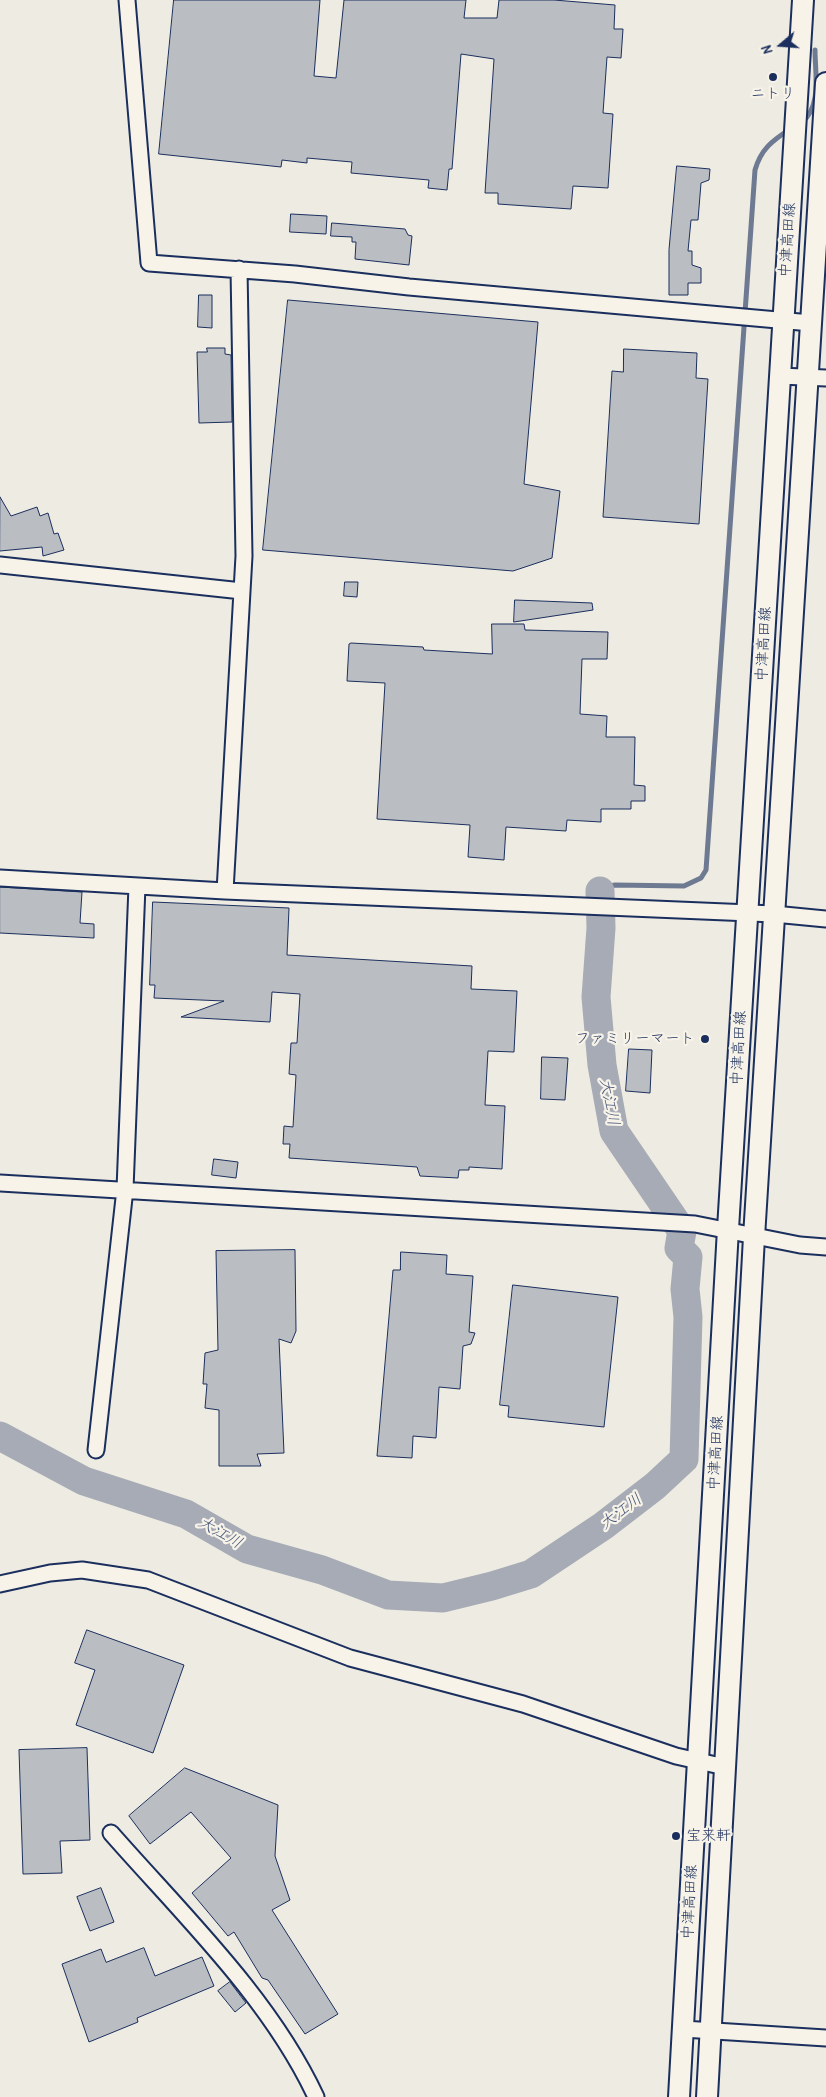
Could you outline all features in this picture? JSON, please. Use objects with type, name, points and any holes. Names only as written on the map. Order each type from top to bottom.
[{"type":"main road","name":"中津高田線","points":[[679,2097],[728,1229],[803,0]]},
{"type":"main road","name":"中津高田線","points":[[707,2097],[754,1237],[774,914],[817,377],[811,323],[826,83]]},
{"type":"street","points":[[128,0],[149,263],[238,269],[811,323]]},
{"type":"street","points":[[225,891],[244,556],[238,269]]},
{"type":"street","points":[[780,376],[817,377]]},
{"type":"street","points":[[0,565],[242,591]]},
{"type":"street","points":[[0,878],[225,891],[774,914],[826,919]]},
{"type":"street","points":[[96,1450],[125,1189],[137,886]]},
{"type":"street","points":[[0,1184],[125,1189],[695,1224],[728,1229],[754,1237],[800,1246],[826,1247]]},
{"type":"street","points":[[0,1584],[82,1570],[148,1580],[350,1658],[555,1714],[698,1762],[725,1767]]},
{"type":"street","points":[[111,1833],[233,1972],[278,2030],[316,2097]]},
{"type":"street","points":[[683,2029],[826,2038]]},
{"type":"building","points":[[174,0],[320,0],[314,76],[336,78],[344,0],[466,0],[464,18],[497,18],[499,0],[554,0],[615,5],[614,29],[623,29],[621,58],[607,57],[603,113],[613,114],[608,188],[573,186],[571,209],[498,204],[498,193],[485,193],[494,59],[461,54],[452,169],[449,169],[447,190],[428,188],[429,180],[351,173],[352,162],[307,158],[307,163],[282,160],[281,167],[159,154]]},
{"type":"building","points":[[677,166],[710,169],[709,180],[701,183],[698,220],[691,220],[688,251],[692,251],[692,265],[701,268],[701,283],[688,283],[688,295],[669,295],[669,250]]},
{"type":"building","points":[[291,214],[327,216],[326,234],[290,232]]},
{"type":"building","points":[[332,223],[405,229],[408,235],[412,236],[409,265],[355,259],[356,242],[352,242],[352,237],[331,236]]},
{"type":"building","points":[[199,295],[212,295],[212,328],[198,327]]},
{"type":"building","points":[[288,300],[538,322],[524,484],[560,491],[552,558],[513,571],[263,550]]},
{"type":"building","points":[[207,348],[225,348],[225,354],[231,355],[232,422],[199,423],[197,352],[207,352]]},
{"type":"building","points":[[624,349],[697,353],[696,378],[708,379],[699,524],[603,517],[612,371],[623,372]]},
{"type":"building","points":[[0,497],[11,516],[37,507],[40,516],[48,513],[54,534],[58,533],[64,550],[43,556],[42,547],[0,551]]},
{"type":"building","points":[[345,582],[358,582],[357,597],[344,596]]},
{"type":"building","points":[[515,600],[592,603],[593,610],[514,622]]},
{"type":"building","points":[[492,624],[524,624],[525,630],[608,632],[607,659],[582,659],[580,714],[607,716],[606,737],[635,737],[634,785],[645,786],[645,801],[631,801],[631,809],[601,809],[601,822],[567,820],[566,831],[506,827],[504,860],[468,857],[470,825],[377,819],[385,683],[347,681],[349,644],[351,643],[423,647],[424,650],[492,654]]},
{"type":"building","points":[[0,887],[82,892],[80,923],[94,924],[94,938],[0,933]]},
{"type":"building","points":[[153,902],[289,908],[287,955],[472,966],[471,989],[517,991],[514,1052],[488,1051],[485,1105],[505,1106],[502,1169],[469,1167],[469,1170],[459,1170],[458,1178],[420,1176],[417,1167],[289,1158],[290,1144],[283,1144],[284,1126],[293,1127],[296,1075],[289,1074],[291,1043],[297,1043],[300,994],[272,992],[270,1022],[181,1017],[224,1001],[154,998],[155,985],[150,985]]},
{"type":"building","points":[[629,1049],[652,1050],[650,1093],[626,1091]]},
{"type":"building","points":[[542,1057],[568,1058],[565,1100],[541,1099]]},
{"type":"building","points":[[214,1159],[238,1162],[236,1178],[212,1175]]},
{"type":"building","points":[[295,1250],[296,1331],[291,1343],[279,1339],[284,1453],[257,1454],[261,1466],[219,1466],[219,1410],[205,1408],[207,1384],[203,1384],[205,1353],[218,1350],[216,1251]]},
{"type":"building","points":[[401,1252],[447,1255],[446,1274],[473,1276],[469,1332],[475,1333],[471,1344],[463,1346],[460,1389],[439,1387],[436,1438],[413,1436],[412,1458],[377,1456],[393,1270],[400,1270]]},
{"type":"building","points":[[513,1285],[618,1297],[604,1427],[508,1417],[509,1406],[500,1405]]},
{"type":"building","points":[[87,1630],[184,1665],[153,1753],[76,1725],[95,1670],[75,1663]]},
{"type":"building","points":[[87,1748],[90,1840],[60,1841],[62,1873],[23,1874],[19,1750]]},
{"type":"building","points":[[185,1768],[278,1805],[275,1856],[290,1900],[272,1910],[338,2014],[305,2034],[268,1980],[262,1978],[234,1932],[228,1936],[192,1893],[231,1858],[191,1812],[150,1844],[129,1816]]},
{"type":"building","points":[[101,1888],[114,1922],[90,1931],[77,1897]]},
{"type":"building","points":[[144,1948],[155,1976],[202,1957],[214,1986],[137,2018],[138,2022],[89,2042],[62,1964],[101,1949],[106,1962]]},
{"type":"building","points":[[230,1982],[246,2003],[235,2012],[218,1991]]},
{"type":"waterway","points":[[802,122],[808,115],[815,98],[815,50]]},
{"type":"waterway","points":[[600,891],[615,885],[684,886],[701,878],[706,870],[755,170],[760,156],[768,146],[790,129]]},
{"type":"waterway","name":"大江川","points":[[0,1436],[84,1481],[186,1514],[247,1549],[322,1570],[388,1595],[443,1598],[531,1574],[603,1526],[655,1486],[684,1459],[688,1317],[685,1289],[688,1257],[679,1248],[682,1231],[614,1131],[602,1065],[596,997],[601,928],[600,891]]},
{"type":"place","name":"ニトリ","points":[[773,77]]},
{"type":"place","name":"ファミリーマート","points":[[705,1039]]},
{"type":"place","name":"宝来軒","points":[[676,1836]]}]
